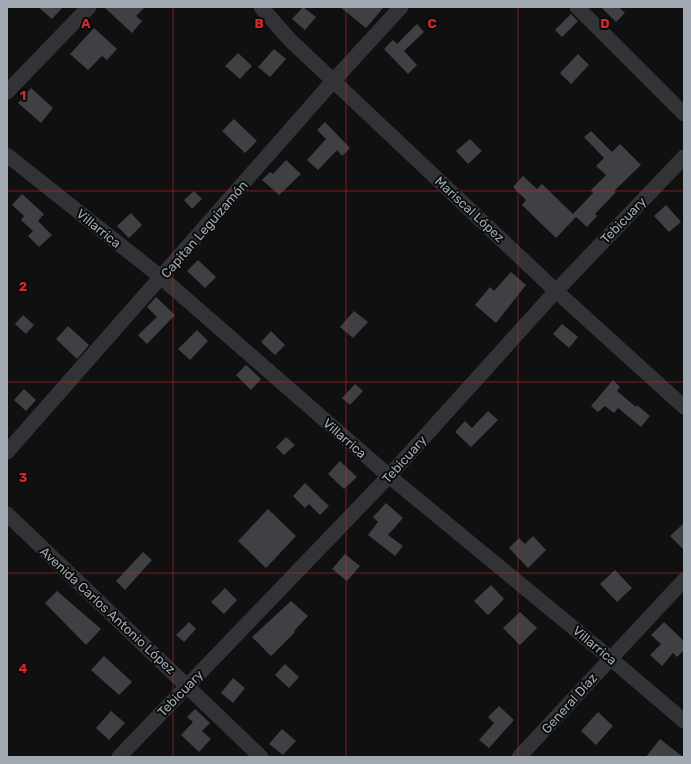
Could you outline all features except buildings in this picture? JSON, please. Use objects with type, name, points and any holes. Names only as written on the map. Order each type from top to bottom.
[{"type":"street","points":[[7,92],[89,7]]},
{"type":"street","name":"Mariscal López","points":[[261,7],[290,40],[556,291],[684,407]]},
{"type":"street","name":"Capitan Leguizamón","points":[[7,452],[162,278],[334,80],[401,7]]},
{"type":"street","points":[[577,7],[684,114]]},
{"type":"street","name":"Villarrica","points":[[7,155],[162,278],[389,476],[684,721]]},
{"type":"street","name":"Tebicuary","points":[[119,757],[389,476],[556,291],[684,157]]},
{"type":"street","name":"Avenida Carlos Antonio López","points":[[7,514],[188,686],[260,757]]},
{"type":"street","name":"General Díaz","points":[[519,757],[684,580]]}]
